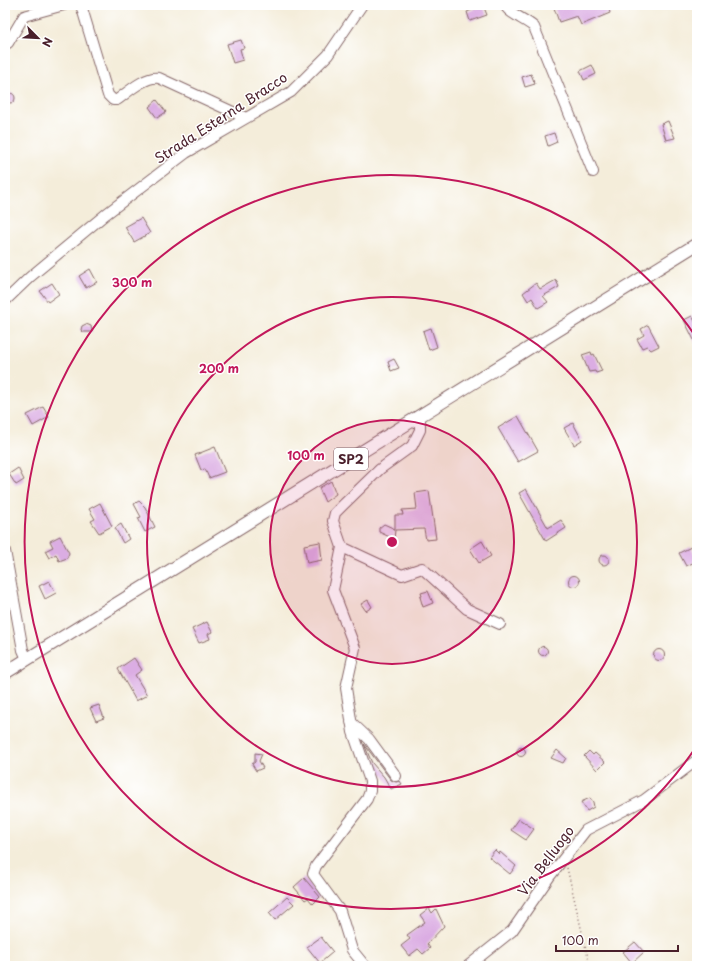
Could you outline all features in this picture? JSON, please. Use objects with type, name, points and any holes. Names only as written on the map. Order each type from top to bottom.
[{"type":"main road","name":"SP2","points":[[5,673],[697,244]]},
{"type":"street","points":[[5,44],[8,42],[24,16],[64,5]]},
{"type":"street","points":[[81,5],[108,95],[113,100],[117,100],[146,80],[154,77],[246,118]]},
{"type":"street","name":"Strada Esterna Bracco","points":[[5,301],[30,277],[112,209],[186,153],[291,92],[328,55],[362,5]]},
{"type":"street","points":[[505,5],[508,11],[524,19],[534,27],[593,172]]},
{"type":"street","points":[[365,966],[352,950],[340,911],[313,874],[316,866],[367,799],[370,791],[370,781],[353,732],[346,688],[355,648],[333,590],[342,547],[333,521],[335,513],[380,469],[412,446],[420,430],[420,417]]},
{"type":"street","points":[[342,547],[402,575],[422,568],[467,609],[500,624]]},
{"type":"street","points":[[5,551],[23,650],[27,659]]},
{"type":"street","points":[[351,722],[369,738],[396,776]]},
{"type":"street","name":"Via Belluogo","points":[[468,966],[512,931],[550,876],[586,830],[644,800],[697,760]]},
{"type":"path","points":[[565,858],[590,966]]},
{"type":"building","points":[[483,5],[487,15],[470,21],[467,12]]},
{"type":"building","points":[[553,5],[608,5],[610,13],[581,25],[577,16],[559,22]]},
{"type":"building","points":[[241,40],[244,48],[240,49],[243,60],[233,63],[227,44]]},
{"type":"building","points":[[592,65],[596,74],[584,80],[580,71]]},
{"type":"building","points":[[531,74],[535,84],[525,87],[522,77]]},
{"type":"building","points":[[8,93],[12,93],[14,94],[14,102],[8,103],[5,100],[5,96]]},
{"type":"building","points":[[157,100],[166,112],[157,118],[149,107]]},
{"type":"building","points":[[668,121],[675,138],[666,140],[661,124]]},
{"type":"building","points":[[554,133],[557,142],[548,146],[545,136]]},
{"type":"building","points":[[141,218],[150,233],[134,242],[125,227]]},
{"type":"building","points":[[90,269],[97,282],[86,288],[79,276]]},
{"type":"building","points":[[556,280],[559,287],[543,296],[548,302],[538,308],[532,298],[528,301],[523,293],[536,283],[540,289]]},
{"type":"building","points":[[52,283],[59,294],[48,302],[40,291]]},
{"type":"building","points":[[692,316],[697,325],[697,346],[684,320]]},
{"type":"building","points":[[86,324],[91,326],[92,332],[83,332],[81,330],[82,326]]},
{"type":"building","points":[[648,325],[659,346],[651,350],[647,346],[642,348],[637,339],[644,335],[641,329]]},
{"type":"building","points":[[431,328],[437,347],[429,350],[423,331]]},
{"type":"building","points":[[591,352],[592,355],[594,354],[602,371],[596,373],[595,371],[589,372],[582,355]]},
{"type":"building","points":[[394,359],[399,368],[391,371],[388,362]]},
{"type":"building","points":[[43,407],[49,417],[33,426],[27,415]]},
{"type":"building","points":[[518,416],[538,451],[518,462],[498,428]]},
{"type":"building","points":[[573,423],[582,440],[574,445],[564,428]]},
{"type":"building","points":[[215,447],[225,472],[209,478],[205,469],[201,470],[195,455]]},
{"type":"building","points":[[18,468],[24,480],[16,485],[9,474]]},
{"type":"building","points":[[331,481],[336,494],[325,502],[319,488]]},
{"type":"building","points":[[526,489],[548,528],[561,520],[566,528],[546,541],[519,493]]},
{"type":"building","points":[[429,491],[436,539],[426,540],[424,529],[395,530],[394,539],[379,532],[379,528],[384,524],[395,529],[395,515],[403,515],[402,510],[417,509],[415,493]]},
{"type":"building","points":[[139,501],[145,507],[155,527],[145,532],[138,518],[141,517],[134,504]]},
{"type":"building","points":[[100,503],[112,526],[99,533],[91,521],[95,519],[89,509]]},
{"type":"building","points":[[121,524],[129,539],[123,543],[115,528]]},
{"type":"building","points":[[60,536],[69,553],[67,558],[59,561],[56,554],[49,558],[45,551],[53,547],[50,541]]},
{"type":"building","points":[[482,541],[491,556],[479,563],[470,549]]},
{"type":"building","points":[[320,542],[322,560],[307,563],[304,545]]},
{"type":"building","points":[[691,547],[697,561],[686,566],[679,553]]},
{"type":"building","points":[[602,555],[606,555],[608,556],[608,564],[602,565],[599,562],[599,558]]},
{"type":"building","points":[[574,575],[578,577],[580,581],[578,585],[574,587],[570,585],[568,581],[570,577]]},
{"type":"building","points":[[49,581],[56,593],[45,599],[39,586]]},
{"type":"building","points":[[428,591],[433,603],[423,607],[420,597],[422,596],[421,593]]},
{"type":"building","points":[[368,600],[372,607],[366,611],[361,604]]},
{"type":"building","points":[[207,622],[212,632],[208,634],[210,639],[199,643],[192,629]]},
{"type":"building","points":[[543,646],[548,651],[543,656],[538,651]]},
{"type":"building","points":[[657,650],[661,650],[663,651],[663,659],[657,660],[654,657],[654,653]]},
{"type":"building","points":[[134,658],[142,670],[135,675],[147,695],[136,701],[118,669]]},
{"type":"building","points":[[99,705],[104,718],[96,721],[90,708]]},
{"type":"building","points":[[364,744],[391,780],[396,782],[400,781],[402,784],[391,789],[384,777],[372,763]]},
{"type":"building","points":[[519,748],[523,748],[525,752],[523,756],[519,756],[517,754],[517,750]]},
{"type":"building","points":[[557,750],[566,758],[563,763],[551,758]]},
{"type":"building","points":[[589,751],[593,755],[595,753],[605,762],[597,770],[584,756]]},
{"type":"building","points":[[255,753],[262,754],[259,761],[263,768],[256,771],[252,764],[255,762]]},
{"type":"building","points":[[590,798],[594,807],[587,811],[581,802]]},
{"type":"building","points":[[519,819],[534,829],[526,840],[511,830]]},
{"type":"building","points":[[495,850],[499,854],[500,852],[516,866],[510,874],[489,857]]},
{"type":"building","points":[[304,878],[320,897],[313,904],[308,898],[305,900],[294,887]]},
{"type":"building","points":[[287,897],[294,904],[275,920],[269,913]]},
{"type":"building","points":[[429,908],[432,913],[436,909],[444,926],[427,944],[430,948],[423,954],[418,949],[409,956],[401,946],[410,939],[407,935],[425,922],[420,915]]},
{"type":"building","points":[[321,937],[333,952],[320,963],[307,947]]},
{"type":"building","points":[[635,942],[644,952],[632,963],[623,952]]}]
